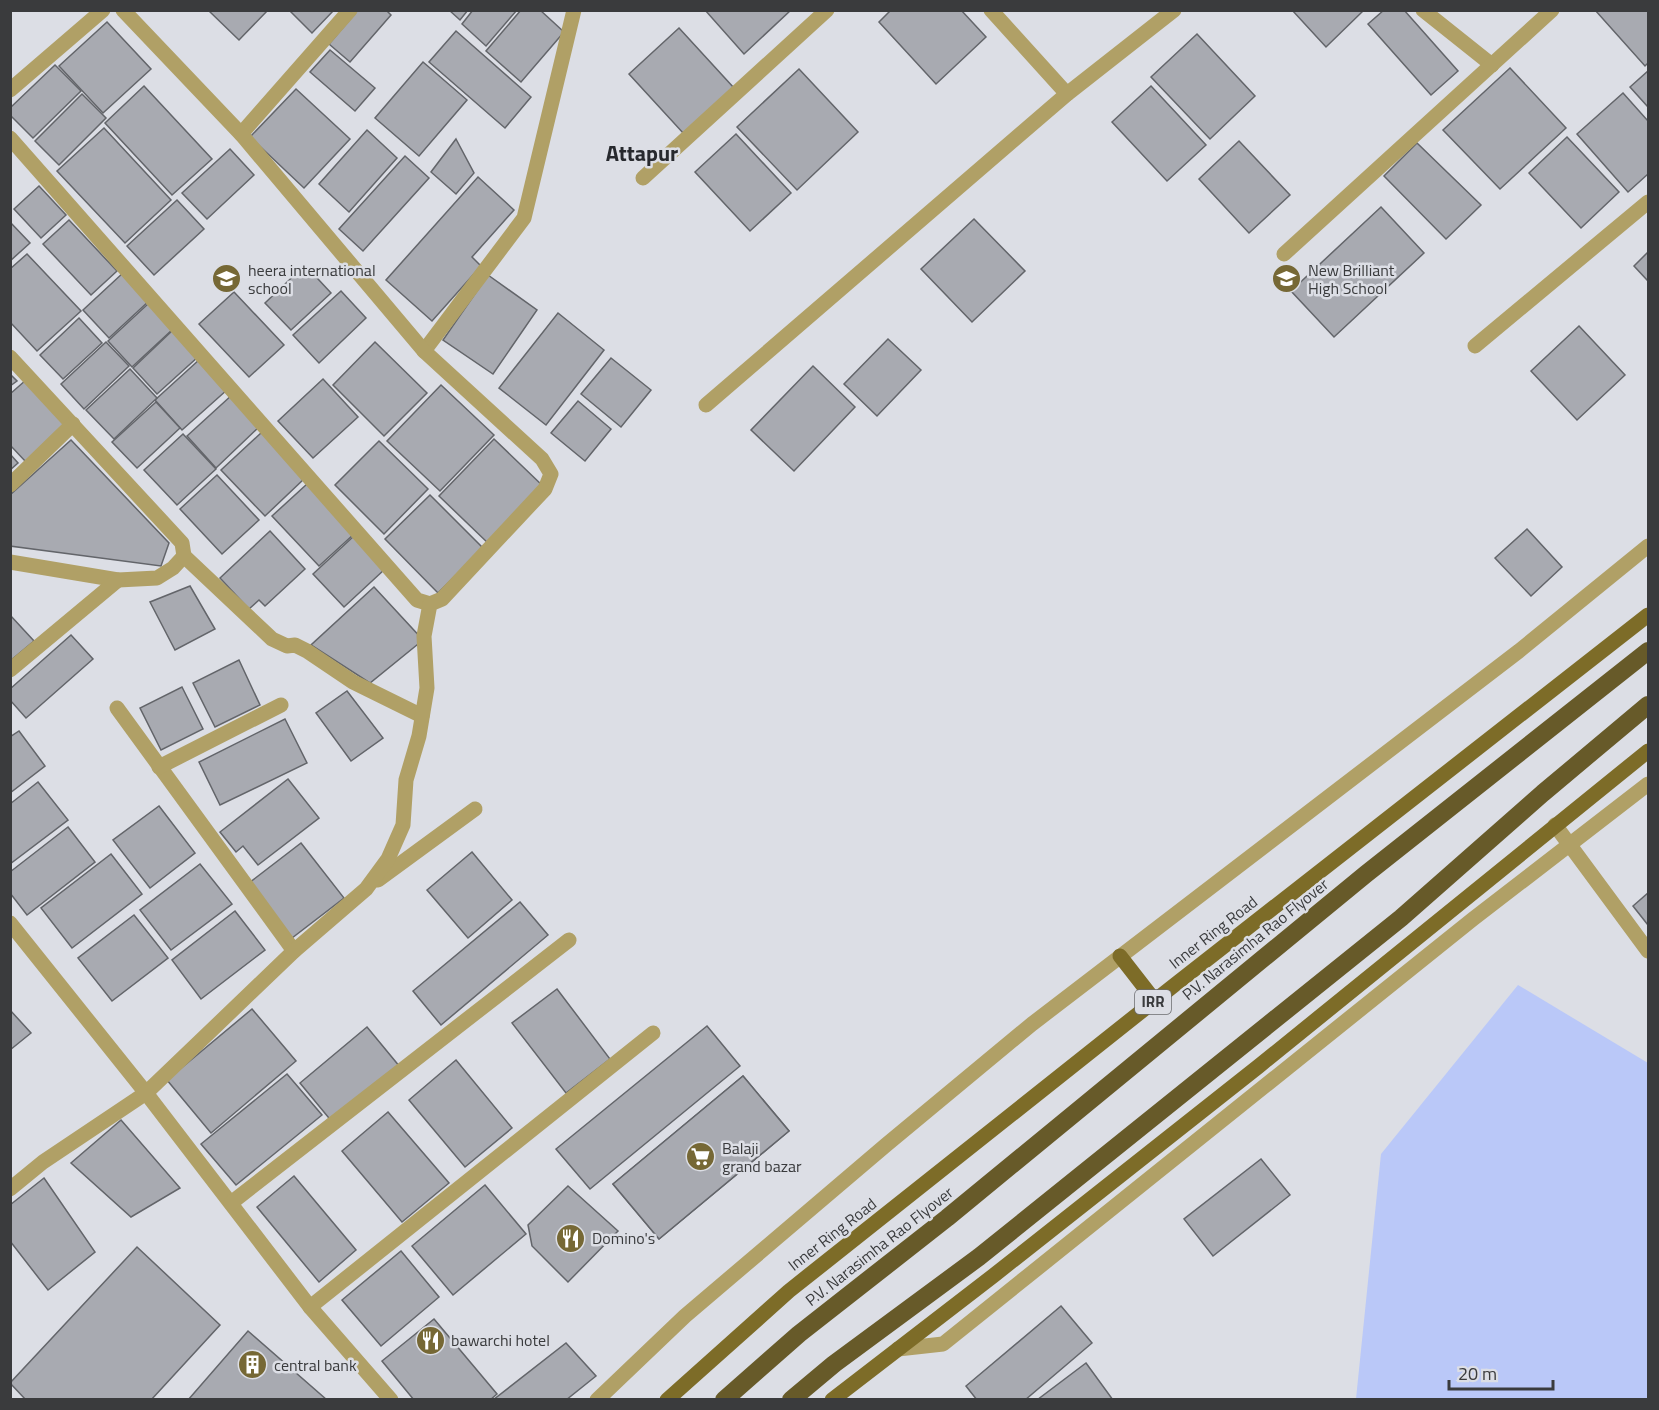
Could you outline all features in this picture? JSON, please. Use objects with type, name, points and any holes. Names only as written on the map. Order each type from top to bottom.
[{"type":"highway","name":"P.V. Narasimha Rao Flyover","points":[[724,1400],[799,1334],[947,1218],[1357,881],[1648,651]]},
{"type":"highway","points":[[791,1400],[834,1364],[979,1257],[1401,918],[1543,793],[1648,705]]},
{"type":"main road","name":"Inner Ring Road","points":[[667,1400],[789,1291],[1648,615]]},
{"type":"main road","points":[[832,1400],[1250,1073],[1648,751]]},
{"type":"main road","points":[[1120,956],[1155,1001]]},
{"type":"street","points":[[10,90],[103,10]]},
{"type":"street","points":[[10,138],[417,600],[430,604],[442,599],[545,489],[551,474],[542,459],[424,351],[241,134],[123,10]]},
{"type":"street","points":[[241,134],[350,10]]},
{"type":"street","points":[[424,351],[524,218],[574,10]]},
{"type":"street","points":[[643,178],[827,10]]},
{"type":"street","points":[[992,10],[1067,94]]},
{"type":"street","points":[[706,405],[1067,94],[1174,10]]},
{"type":"street","points":[[1423,10],[1492,65]]},
{"type":"street","points":[[1284,255],[1552,10]]},
{"type":"street","points":[[1475,346],[1648,202]]},
{"type":"street","points":[[10,357],[182,543],[184,556],[272,639],[307,651],[354,682],[422,716]]},
{"type":"street","points":[[10,485],[73,424]]},
{"type":"street","points":[[597,1400],[685,1317],[877,1152],[1032,1024],[1519,651],[1648,546]]},
{"type":"street","points":[[10,562],[118,580],[158,578],[173,568],[184,556]]},
{"type":"street","points":[[10,670],[118,580]]},
{"type":"street","points":[[366,889],[388,859],[403,825],[406,780],[419,736],[427,688],[424,636],[430,604]]},
{"type":"street","points":[[159,767],[281,705]]},
{"type":"street","points":[[117,708],[294,951]]},
{"type":"street","points":[[898,1348],[943,1344],[1648,784]]},
{"type":"street","points":[[10,1189],[43,1162],[146,1093],[294,951],[366,889],[475,809]]},
{"type":"street","points":[[1555,825],[1648,951]]},
{"type":"street","points":[[10,923],[146,1093],[310,1307],[391,1400]]},
{"type":"street","points":[[231,1203],[569,940]]},
{"type":"street","points":[[310,1307],[653,1033]]},
{"type":"shaded area","points":[[1518,985],[1648,1063],[1648,1399],[1356,1399],[1381,1154]]},
{"type":"building","points":[[208,10],[268,10],[239,40]]},
{"type":"building","points":[[289,10],[334,10],[312,33]]},
{"type":"building","points":[[358,10],[386,10],[391,15],[350,62],[329,44]]},
{"type":"building","points":[[449,10],[468,10],[460,20]]},
{"type":"building","points":[[473,10],[517,10],[486,46],[462,24]]},
{"type":"building","points":[[521,10],[540,10],[564,32],[521,82],[486,51]]},
{"type":"building","points":[[705,10],[791,10],[744,54]]},
{"type":"building","points":[[891,10],[961,10],[986,37],[936,84],[879,22]]},
{"type":"building","points":[[1292,10],[1364,10],[1326,47]]},
{"type":"building","points":[[1384,10],[1404,10],[1458,71],[1431,95],[1368,24]]},
{"type":"building","points":[[1595,10],[1648,10],[1648,63],[1645,66]]},
{"type":"building","points":[[107,22],[151,69],[103,113],[59,66]]},
{"type":"building","points":[[679,28],[734,88],[684,134],[629,74]]},
{"type":"building","points":[[456,31],[531,97],[505,128],[429,62]]},
{"type":"building","points":[[1197,34],[1255,96],[1210,139],[1151,77]]},
{"type":"building","points":[[330,50],[375,88],[355,111],[310,72]]},
{"type":"building","points":[[423,62],[467,100],[419,156],[375,118]]},
{"type":"building","points":[[55,65],[81,91],[33,138],[10,115],[10,108]]},
{"type":"building","points":[[1510,68],[1566,128],[1500,189],[1443,130]]},
{"type":"building","points":[[799,69],[858,132],[797,190],[737,127]]},
{"type":"building","points":[[1648,71],[1648,107],[1630,87]]},
{"type":"building","points":[[144,86],[212,159],[172,195],[105,123]]},
{"type":"building","points":[[1151,86],[1206,145],[1167,181],[1112,122]]},
{"type":"building","points":[[296,89],[350,139],[304,188],[250,137]]},
{"type":"building","points":[[1623,93],[1648,121],[1648,174],[1628,192],[1577,134]]},
{"type":"building","points":[[82,94],[106,118],[59,165],[35,141]]},
{"type":"building","points":[[104,128],[171,200],[125,243],[57,171]]},
{"type":"building","points":[[367,130],[397,158],[349,212],[319,184]]},
{"type":"building","points":[[736,134],[791,193],[750,231],[695,172]]},
{"type":"building","points":[[1567,137],[1619,192],[1581,228],[1529,173]]},
{"type":"building","points":[[456,139],[474,173],[456,194],[431,172]]},
{"type":"building","points":[[1239,141],[1290,195],[1249,233],[1199,179]]},
{"type":"building","points":[[1417,143],[1481,205],[1446,239],[1384,176]]},
{"type":"building","points":[[230,149],[254,175],[207,219],[182,193]]},
{"type":"building","points":[[405,156],[429,178],[363,251],[339,229]]},
{"type":"building","points":[[478,177],[514,210],[472,257],[481,266],[432,321],[386,280]]},
{"type":"building","points":[[39,186],[66,215],[41,238],[14,209]]},
{"type":"building","points":[[177,200],[204,229],[154,275],[127,246]]},
{"type":"building","points":[[1381,207],[1424,253],[1334,337],[1291,291]]},
{"type":"building","points":[[974,219],[1025,271],[972,322],[921,269]]},
{"type":"building","points":[[69,220],[117,271],[91,295],[43,244]]},
{"type":"building","points":[[10,222],[30,243],[10,261]]},
{"type":"building","points":[[1648,252],[1648,281],[1634,266]]},
{"type":"building","points":[[27,254],[81,311],[37,351],[10,322],[10,269]]},
{"type":"building","points":[[305,265],[331,293],[291,330],[265,303]]},
{"type":"building","points":[[124,272],[150,300],[109,338],[83,310]]},
{"type":"building","points":[[488,275],[537,310],[493,374],[443,340]]},
{"type":"building","points":[[341,291],[366,318],[319,363],[293,335]]},
{"type":"building","points":[[234,292],[284,345],[249,377],[199,324]]},
{"type":"building","points":[[149,303],[173,329],[132,367],[108,341]]},
{"type":"building","points":[[558,313],[604,350],[546,425],[499,388]]},
{"type":"building","points":[[79,318],[102,343],[63,379],[40,355]]},
{"type":"building","points":[[1579,326],[1625,375],[1577,420],[1531,371]]},
{"type":"building","points":[[174,329],[199,356],[157,394],[133,368]]},
{"type":"building","points":[[888,339],[921,370],[877,416],[844,384]]},
{"type":"building","points":[[106,342],[129,366],[84,409],[61,384]]},
{"type":"building","points":[[375,342],[427,393],[384,436],[333,385]]},
{"type":"building","points":[[611,358],[651,390],[621,427],[581,394]]},
{"type":"building","points":[[200,359],[228,389],[182,430],[155,400]]},
{"type":"building","points":[[813,366],[855,407],[794,471],[751,430]]},
{"type":"building","points":[[130,369],[157,398],[114,439],[86,410]]},
{"type":"building","points":[[10,374],[17,381],[10,386]]},
{"type":"building","points":[[323,379],[358,417],[313,458],[278,421]]},
{"type":"building","points":[[26,380],[67,424],[26,462],[10,445],[10,394]]},
{"type":"building","points":[[441,385],[494,435],[440,491],[387,441]]},
{"type":"building","points":[[233,394],[261,425],[216,468],[187,436]]},
{"type":"building","points":[[578,401],[611,429],[585,461],[551,433]]},
{"type":"building","points":[[156,402],[180,428],[137,468],[112,442]]},
{"type":"building","points":[[262,432],[305,478],[265,516],[221,470]]},
{"type":"building","points":[[183,434],[216,469],[177,505],[144,470]]},
{"type":"building","points":[[494,439],[545,488],[490,545],[439,496]]},
{"type":"building","points":[[71,440],[169,543],[161,566],[10,546],[10,495]]},
{"type":"building","points":[[379,441],[428,489],[384,534],[335,485]]},
{"type":"building","points":[[10,454],[18,463],[10,470]]},
{"type":"building","points":[[217,475],[259,520],[222,554],[180,509]]},
{"type":"building","points":[[307,484],[354,534],[319,566],[272,516]]},
{"type":"building","points":[[430,495],[483,548],[438,593],[385,539]]},
{"type":"building","points":[[1527,529],[1562,567],[1531,596],[1495,558]]},
{"type":"building","points":[[270,531],[305,569],[265,606],[259,600],[249,609],[220,578]]},
{"type":"building","points":[[355,535],[385,569],[344,607],[313,574]]},
{"type":"building","points":[[190,586],[215,629],[175,650],[150,602]]},
{"type":"building","points":[[374,587],[423,640],[370,683],[311,645]]},
{"type":"building","points":[[10,615],[34,641],[10,661]]},
{"type":"building","points":[[71,635],[93,659],[26,718],[10,700],[10,689]]},
{"type":"building","points":[[239,660],[260,705],[215,727],[193,683]]},
{"type":"building","points":[[182,687],[203,729],[161,750],[140,708]]},
{"type":"building","points":[[347,691],[383,738],[351,761],[316,713]]},
{"type":"building","points":[[285,719],[307,763],[220,805],[199,762]]},
{"type":"building","points":[[19,731],[45,766],[10,793],[10,737]]},
{"type":"building","points":[[288,779],[319,818],[258,865],[243,846],[236,852],[220,832]]},
{"type":"building","points":[[38,782],[68,820],[10,864],[10,804]]},
{"type":"building","points":[[159,806],[195,853],[150,888],[113,840]]},
{"type":"building","points":[[68,827],[95,862],[27,915],[10,893],[10,872]]},
{"type":"building","points":[[301,843],[344,898],[292,938],[249,883]]},
{"type":"building","points":[[472,852],[512,900],[468,938],[427,890]]},
{"type":"building","points":[[111,854],[142,894],[72,948],[41,908]]},
{"type":"building","points":[[200,864],[232,904],[171,950],[140,910]]},
{"type":"building","points":[[1648,893],[1648,925],[1633,906]]},
{"type":"building","points":[[520,902],[548,935],[441,1025],[413,991]]},
{"type":"building","points":[[235,911],[265,950],[201,999],[172,960]]},
{"type":"building","points":[[134,915],[168,958],[112,1001],[78,958]]},
{"type":"building","points":[[557,989],[610,1059],[566,1093],[512,1023]]},
{"type":"building","points":[[252,1009],[296,1061],[211,1133],[167,1080]]},
{"type":"building","points":[[10,1010],[31,1033],[10,1050]]},
{"type":"building","points":[[707,1026],[740,1066],[590,1189],[556,1149]]},
{"type":"building","points":[[367,1027],[400,1067],[333,1123],[300,1083]]},
{"type":"building","points":[[456,1060],[512,1128],[465,1167],[409,1100]]},
{"type":"building","points":[[287,1074],[322,1115],[236,1185],[201,1144]]},
{"type":"building","name":"Balaji grand bazar","points":[[743,1076],[789,1131],[659,1239],[613,1184]]},
{"type":"building","name":"Balaji grand bazar","points":[[743,1076],[789,1131],[659,1239],[613,1184]]},
{"type":"building","points":[[388,1112],[449,1183],[402,1222],[342,1151]]},
{"type":"building","points":[[121,1120],[180,1188],[131,1217],[71,1163]]},
{"type":"building","points":[[1261,1159],[1290,1195],[1213,1256],[1184,1219]]},
{"type":"building","points":[[294,1176],[356,1250],[319,1282],[257,1207]]},
{"type":"building","points":[[44,1178],[95,1252],[48,1290],[10,1241],[10,1205]]},
{"type":"building","points":[[485,1185],[526,1234],[453,1295],[412,1246]]},
{"type":"building","name":"Domino's","points":[[568,1186],[618,1231],[568,1282],[532,1246],[528,1225]]},
{"type":"building","points":[[137,1247],[220,1325],[151,1400],[26,1400],[10,1383]]},
{"type":"building","points":[[401,1251],[439,1297],[381,1346],[342,1300]]},
{"type":"building","points":[[1061,1306],[1092,1343],[1025,1400],[977,1400],[966,1386]]},
{"type":"building","name":"bawarchi hotel","points":[[434,1319],[497,1394],[490,1400],[414,1400],[382,1361]]},
{"type":"building","name":"central bank","points":[[248,1331],[327,1400],[188,1400]]},
{"type":"building","points":[[566,1343],[596,1376],[566,1400],[493,1400]]},
{"type":"building","points":[[1086,1363],[1113,1400],[1037,1400]]},
{"type":"place","name":"heera international school","points":[[227,279]]},
{"type":"place","name":"New Brilliant High School","points":[[1287,279]]},
{"type":"place","name":"Balaji grand bazar","points":[[701,1157]]},
{"type":"place","name":"Domino's","points":[[571,1238]]},
{"type":"place","name":"bawarchi hotel","points":[[430,1340]]},
{"type":"place","name":"central bank","points":[[253,1365]]},
{"type":"district","name":"Attapur","points":[[642,153]]}]
